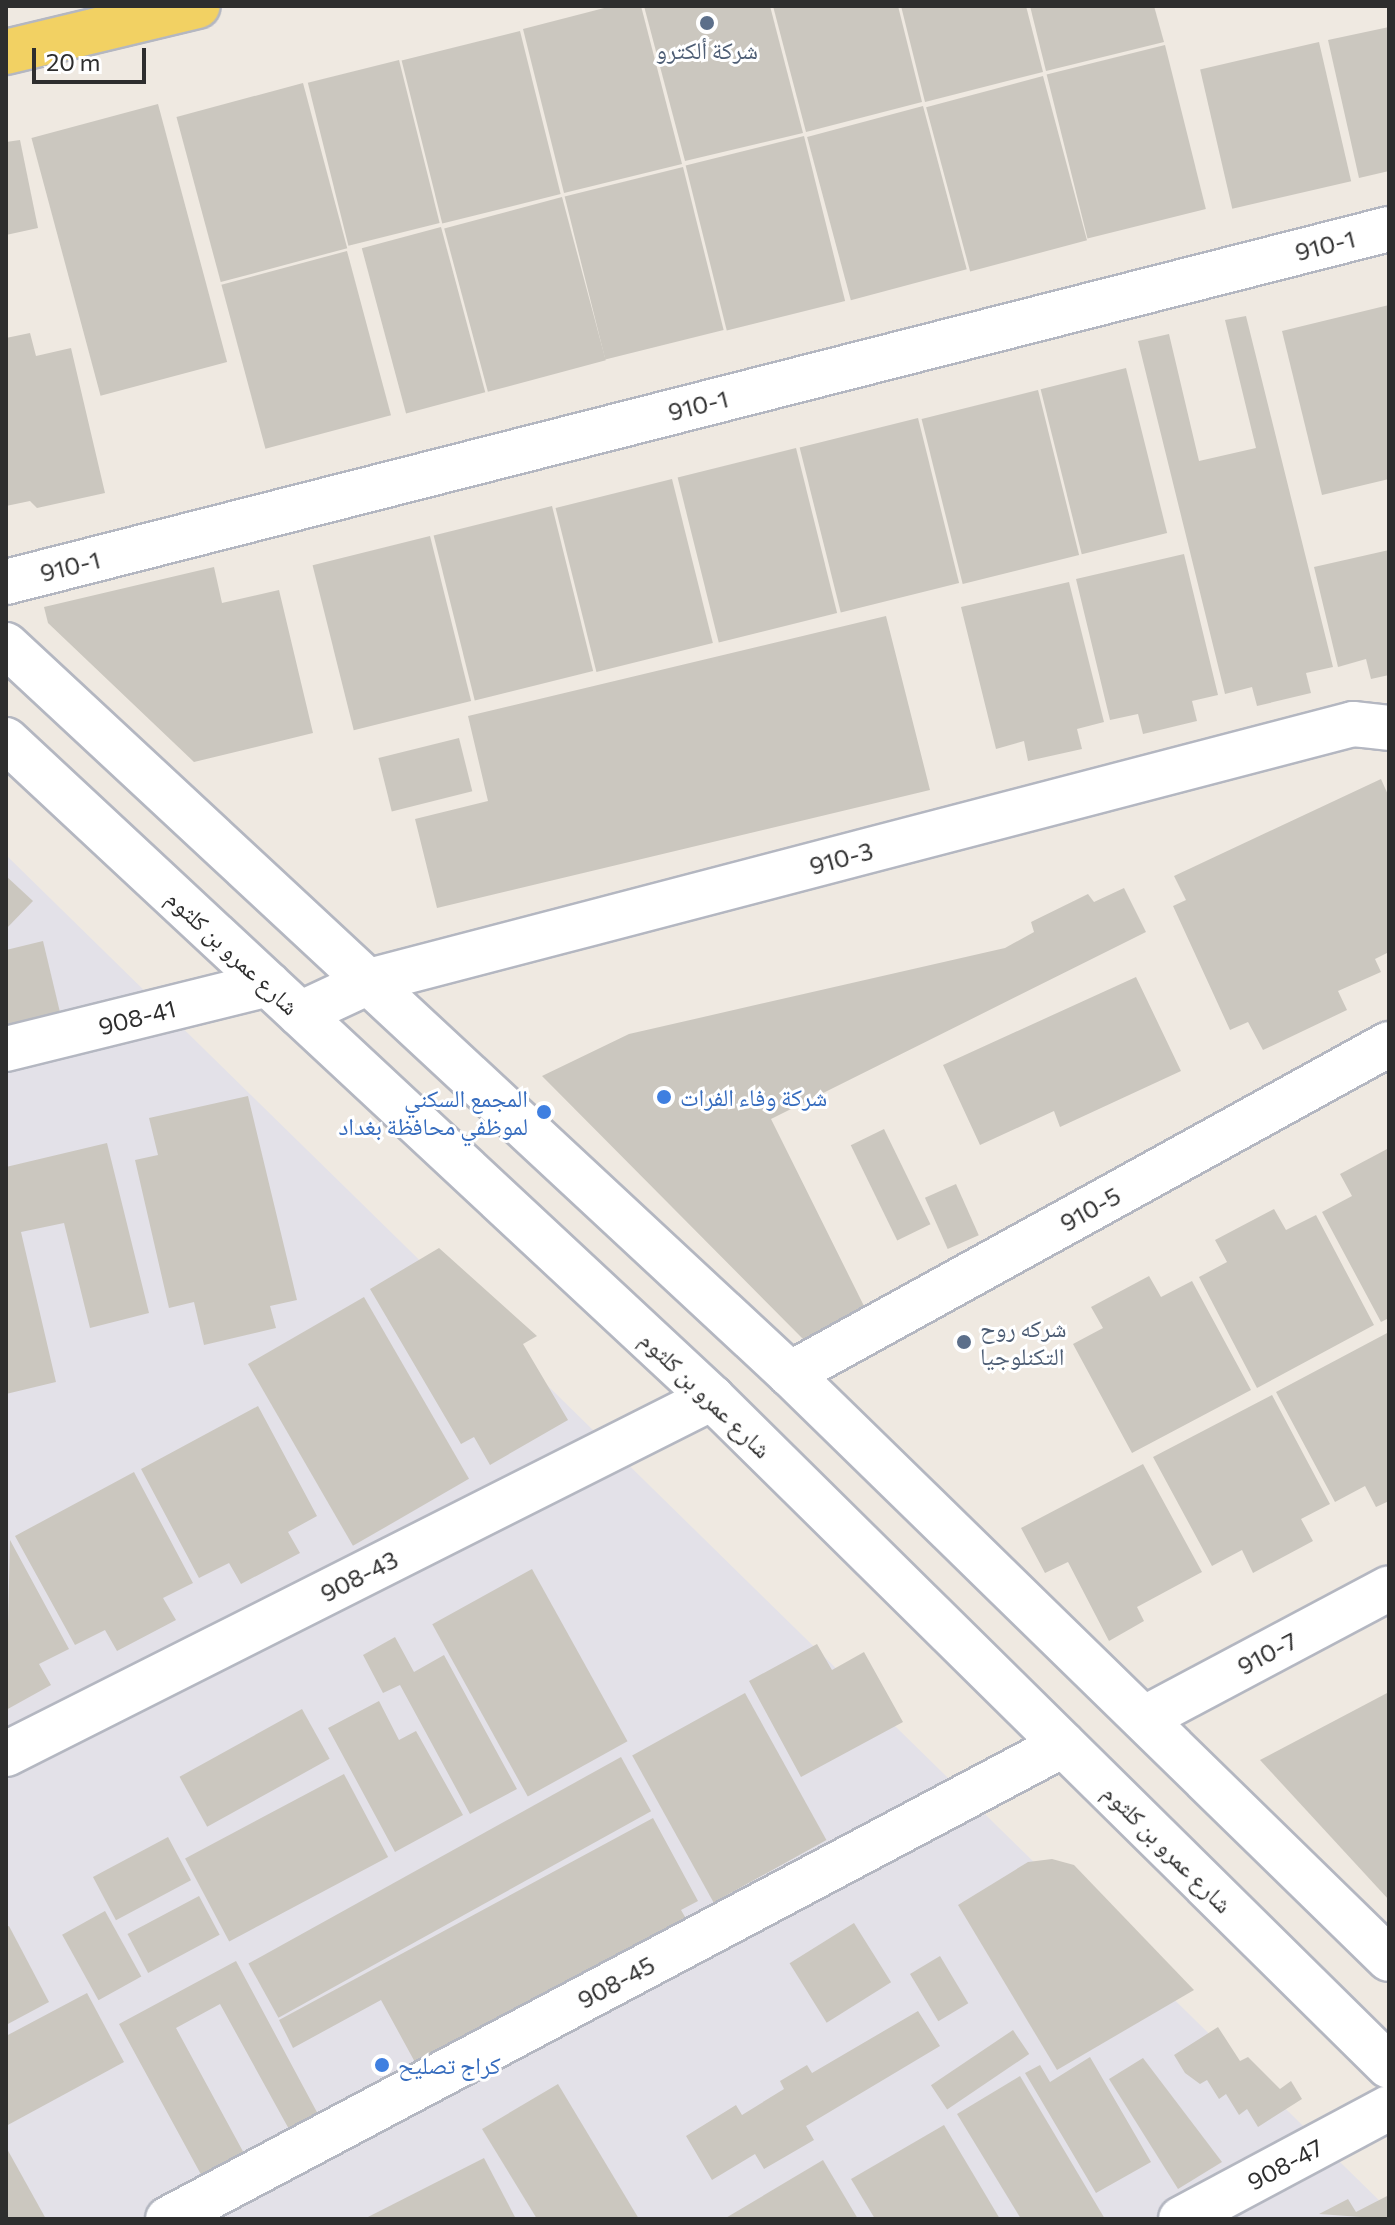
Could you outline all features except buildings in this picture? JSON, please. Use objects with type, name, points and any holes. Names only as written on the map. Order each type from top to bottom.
[{"type":"main road","points":[[6,52],[198,6]]},
{"type":"street","name":"910-1","points":[[6,582],[1389,229]]},
{"type":"street","points":[[6,645],[373,980],[790,1374],[1389,1959]]},
{"type":"street","name":"910-3","points":[[300,1014],[373,980],[1353,724],[1389,728]]},
{"type":"street","name":"شارع عمرو بن كلثوم","points":[[6,740],[712,1398],[1389,2066]]},
{"type":"street","name":"908-41","points":[[6,1049],[268,984]]},
{"type":"street","name":"910-5","points":[[790,1374],[1389,1044]]},
{"type":"street","name":"908-43","points":[[6,1754],[712,1398]]},
{"type":"street","name":"910-7","points":[[1145,1718],[1389,1588]]},
{"type":"street","name":"908-45","points":[[168,2219],[1063,1745]]},
{"type":"street","name":"908-47","points":[[1181,2219],[1389,2108]]},
{"type":"shaded area","points":[[6,855],[1389,2210],[1389,2219],[6,2219]]},
{"type":"place","name":"شركة ألكترو","points":[[707,23]]},
{"type":"place","name":"شركة وفاء الفرات","points":[[664,1097]]},
{"type":"place","name":"المجمع السكني لموظفي محافظة بغداد","points":[[544,1112]]},
{"type":"place","name":"شركه روح التكنلوجيا","points":[[964,1342]]},
{"type":"place","name":"كراج تصليح","points":[[382,2065]]}]
